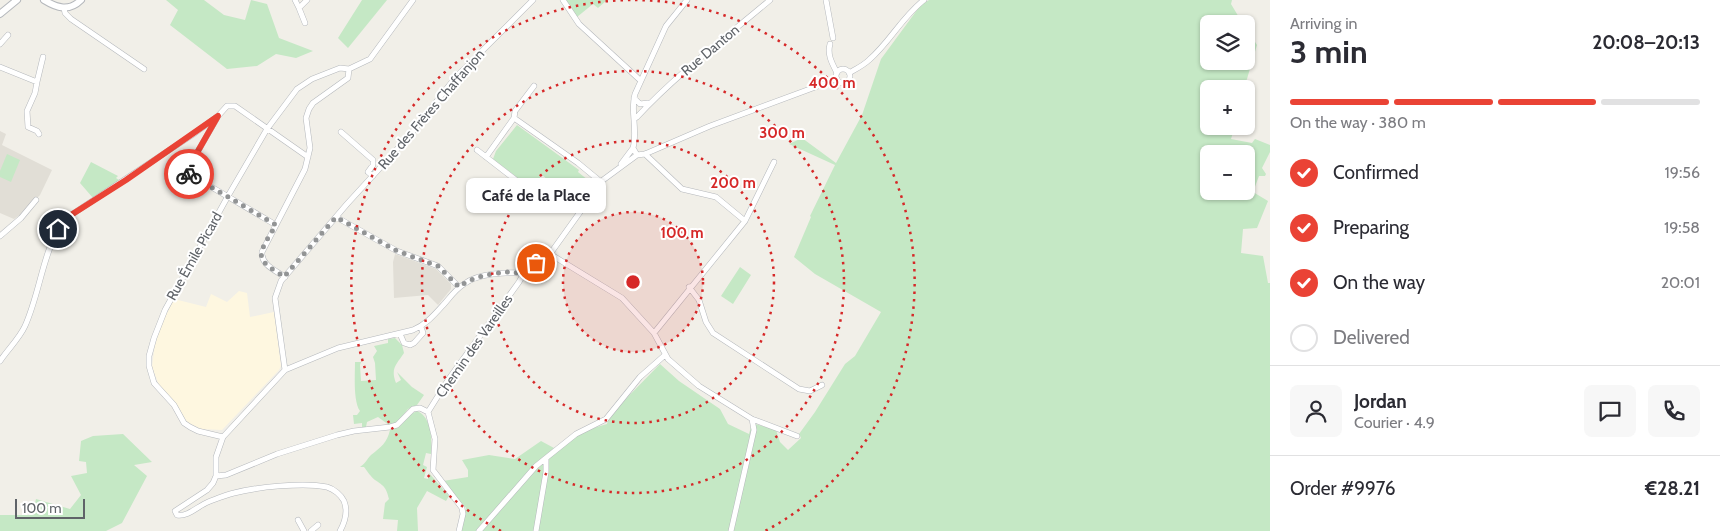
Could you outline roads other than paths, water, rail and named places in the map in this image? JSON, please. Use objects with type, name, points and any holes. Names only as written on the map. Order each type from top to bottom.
[{"type":"street","points":[[0,14],[17,0]]},
{"type":"street","points":[[44,0],[54,6],[64,8],[72,6],[81,0]]},
{"type":"street","points":[[295,0],[306,22]]},
{"type":"street","points":[[299,8],[307,0]]},
{"type":"street","name":"Rue Émile Picard","points":[[223,437],[194,430],[184,423],[174,405],[154,384],[149,366],[149,356],[165,310],[267,129],[297,89],[312,78],[340,68],[349,69],[370,59],[412,0]]},
{"type":"street","name":"Rue des Frères Chaffanjon","points":[[285,370],[276,298],[284,277],[416,128],[455,78],[533,0]]},
{"type":"street","points":[[563,0],[579,24],[640,80]]},
{"type":"street","points":[[687,0],[666,26],[640,80],[634,98],[635,152],[645,154],[682,189],[716,197],[745,221]]},
{"type":"street","name":"Rue Danton","points":[[634,119],[651,102],[770,0]]},
{"type":"street","points":[[826,0],[833,38]]},
{"type":"street","points":[[850,72],[874,56],[904,18],[924,0]]},
{"type":"street","points":[[64,8],[65,13],[71,19],[144,70]]},
{"type":"street","points":[[0,44],[8,35]]},
{"type":"street","points":[[830,44],[828,50],[841,83],[845,83],[850,78],[850,72]]},
{"type":"street","points":[[39,134],[28,127],[27,111],[35,93],[43,57]]},
{"type":"street","points":[[0,66],[37,82]]},
{"type":"street","points":[[284,277],[263,262],[261,258],[262,252],[305,169],[310,148],[306,118],[309,109],[313,103],[348,78],[349,69]]},
{"type":"street","points":[[645,154],[837,76],[842,69],[850,72]]},
{"type":"street","points":[[486,157],[514,118],[515,111],[534,86]]},
{"type":"street","points":[[634,98],[636,102],[644,105],[651,102]]},
{"type":"street","points":[[276,225],[186,172],[218,116],[227,106],[235,106],[308,157]]},
{"type":"street","points":[[0,361],[20,337],[25,326],[53,241],[61,224],[71,215],[126,180],[218,116]]},
{"type":"street","points":[[514,118],[602,182]]},
{"type":"street","name":"Rue des Frères Chaffanjon","points":[[341,132],[373,160],[373,165],[368,172],[373,176]]},
{"type":"street","points":[[478,150],[534,194]]},
{"type":"street","name":"Chemin des Vareilles","points":[[428,412],[448,380],[524,273],[530,272],[544,253],[550,254],[602,182],[635,152]]},
{"type":"street","points":[[654,332],[745,221],[774,162]]},
{"type":"street","points":[[0,236],[21,218],[36,200]]},
{"type":"street","points":[[336,217],[397,251],[438,266],[459,287]]},
{"type":"street","points":[[550,254],[618,295],[654,332],[664,354],[685,376],[752,419],[797,436]]},
{"type":"street","points":[[340,531],[346,515],[344,502],[336,491],[320,487],[267,488],[234,493],[207,503],[182,516],[175,513],[176,509],[207,490],[213,483],[216,476],[216,457],[223,437],[285,370],[338,348],[400,334],[421,327],[429,321],[459,287],[470,280],[508,272],[524,273]]},
{"type":"street","points":[[689,288],[698,300],[712,333],[799,389],[810,391],[822,385]]},
{"type":"street","points":[[400,334],[404,343],[414,343],[423,333],[421,327]]},
{"type":"street","points":[[479,531],[546,458],[576,434],[606,419],[640,377],[664,354]]},
{"type":"street","points":[[216,476],[226,475],[277,454],[337,435],[354,431],[390,428],[397,425],[413,408],[420,408],[428,412],[435,438],[433,470],[462,508],[463,514],[458,531]]},
{"type":"street","points":[[731,531],[754,430],[752,419]]},
{"type":"street","points":[[536,531],[546,472],[546,458]]},
{"type":"street","points":[[298,520],[304,531]]},
{"type":"street","points":[[311,531],[318,524]]},
{"type":"place","name":"Café de la Place","points":[[536,263]]}]
